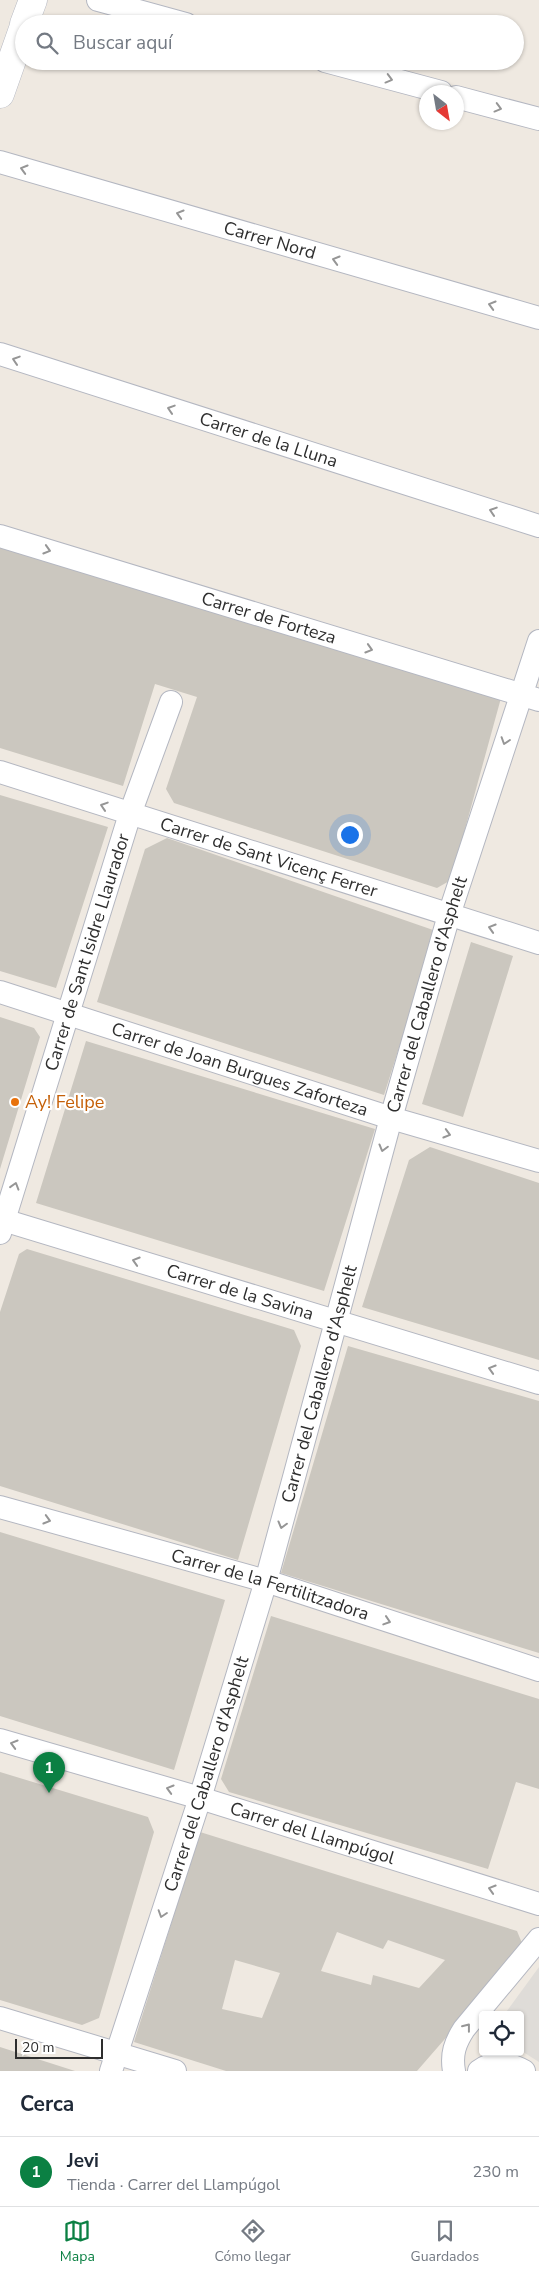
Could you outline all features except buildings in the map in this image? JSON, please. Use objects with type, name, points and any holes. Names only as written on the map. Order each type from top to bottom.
[{"type":"main road","points":[[28,15],[33,0]]},
{"type":"main road","points":[[0,94],[15,51]]},
{"type":"street","points":[[98,0],[153,15]]},
{"type":"street","points":[[359,70],[419,86]]},
{"type":"street","points":[[464,99],[539,119]]},
{"type":"street","name":"Carrer Nord","points":[[0,162],[539,318]]},
{"type":"street","name":"Carrer de la Lluna","points":[[0,354],[539,526]]},
{"type":"street","name":"Carrer de Forteza","points":[[0,536],[530,698]]},
{"type":"street","name":"Carrer del Caballero d'Asphelt","points":[[114,2061],[200,1798],[266,1581],[391,1118],[449,915],[530,698],[539,641]]},
{"type":"street","name":"Carrer de Sant Isidre Llaurador","points":[[1,1224],[130,814],[171,702]]},
{"type":"street","name":"Carrer de Sant Vicenç Ferrer","points":[[0,772],[539,943]]},
{"type":"street","name":"Carrer de Joan Burgues Zaforteza","points":[[0,992],[391,1118],[539,1161]]},
{"type":"street","name":"Carrer de la Savina","points":[[1,1224],[539,1383]]},
{"type":"street","name":"Carrer de la Fertilitzadora","points":[[0,1507],[266,1581],[539,1670]]},
{"type":"street","name":"Carrer del Llampúgol","points":[[0,1740],[200,1798],[539,1904]]},
{"type":"street","points":[[454,2071],[452,2061],[454,2045],[464,2029],[539,1939]]},
{"type":"street","points":[[0,2018],[114,2061],[175,2071]]},
{"type":"street","points":[[479,2071],[486,2065],[501,2064],[514,2066],[524,2071]]},
{"type":"shaded area","points":[[539,1967],[539,2062],[524,2053],[524,2011],[507,2011]]},
{"type":"place","name":"Ay! Felipe","points":[[15,1102]]},
{"type":"place","name":"Jevi","points":[[49,1793]]}]
